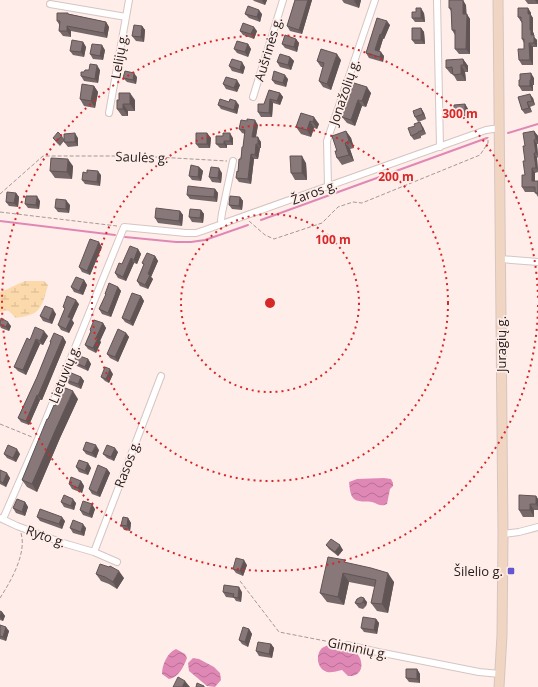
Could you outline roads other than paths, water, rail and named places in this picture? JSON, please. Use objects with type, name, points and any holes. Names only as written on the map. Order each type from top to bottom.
[{"type":"main road","name":"Juragių g.","points":[[498,0],[503,534],[502,635],[499,687]]},
{"type":"street","name":"Lelijų g.","points":[[109,113],[129,0]]},
{"type":"street","name":"Aušrinės g.","points":[[253,97],[283,0]]},
{"type":"street","name":"Jonažolių g.","points":[[328,187],[327,141],[376,0]]},
{"type":"street","points":[[437,0],[440,147]]},
{"type":"street","points":[[50,4],[126,17]]},
{"type":"street","name":"Žaros g.","points":[[124,227],[196,233],[487,130],[500,128]]},
{"type":"street","points":[[222,224],[222,213],[233,161]]},
{"type":"street","name":"Lietuvių g.","points":[[1,519],[38,439],[124,227]]},
{"type":"street","points":[[500,259],[538,262]]},
{"type":"street","name":"Rasos g.","points":[[94,552],[161,376]]},
{"type":"street","name":"Ryto g.","points":[[1,519],[63,543],[94,552],[117,562]]},
{"type":"street","points":[[503,534],[538,527]]},
{"type":"street","name":"Giminių g.","points":[[346,645],[479,672],[500,674]]},
{"type":"water","points":[[357,479],[391,479],[393,483],[393,486],[390,489],[387,504],[381,505],[372,502],[359,501],[352,497],[349,482]]},
{"type":"water","points":[[328,645],[341,646],[357,653],[361,662],[358,673],[348,676],[342,670],[327,672],[321,668],[318,662],[318,654],[322,648]]},
{"type":"water","points":[[176,649],[185,654],[187,658],[178,674],[169,679],[162,674],[163,667],[170,653]]},
{"type":"water","points":[[193,658],[199,659],[214,667],[220,673],[221,680],[215,687],[207,686],[189,671],[188,663]]},
{"type":"waterway","points":[[508,133],[538,124]]},
{"type":"waterway","points":[[261,220],[487,138]]},
{"type":"waterway","points":[[0,221],[115,235]]},
{"type":"waterway","points":[[125,237],[191,242],[205,240],[248,225]]},
{"type":"place","name":"Šilelio g.","points":[[511,571]]}]
